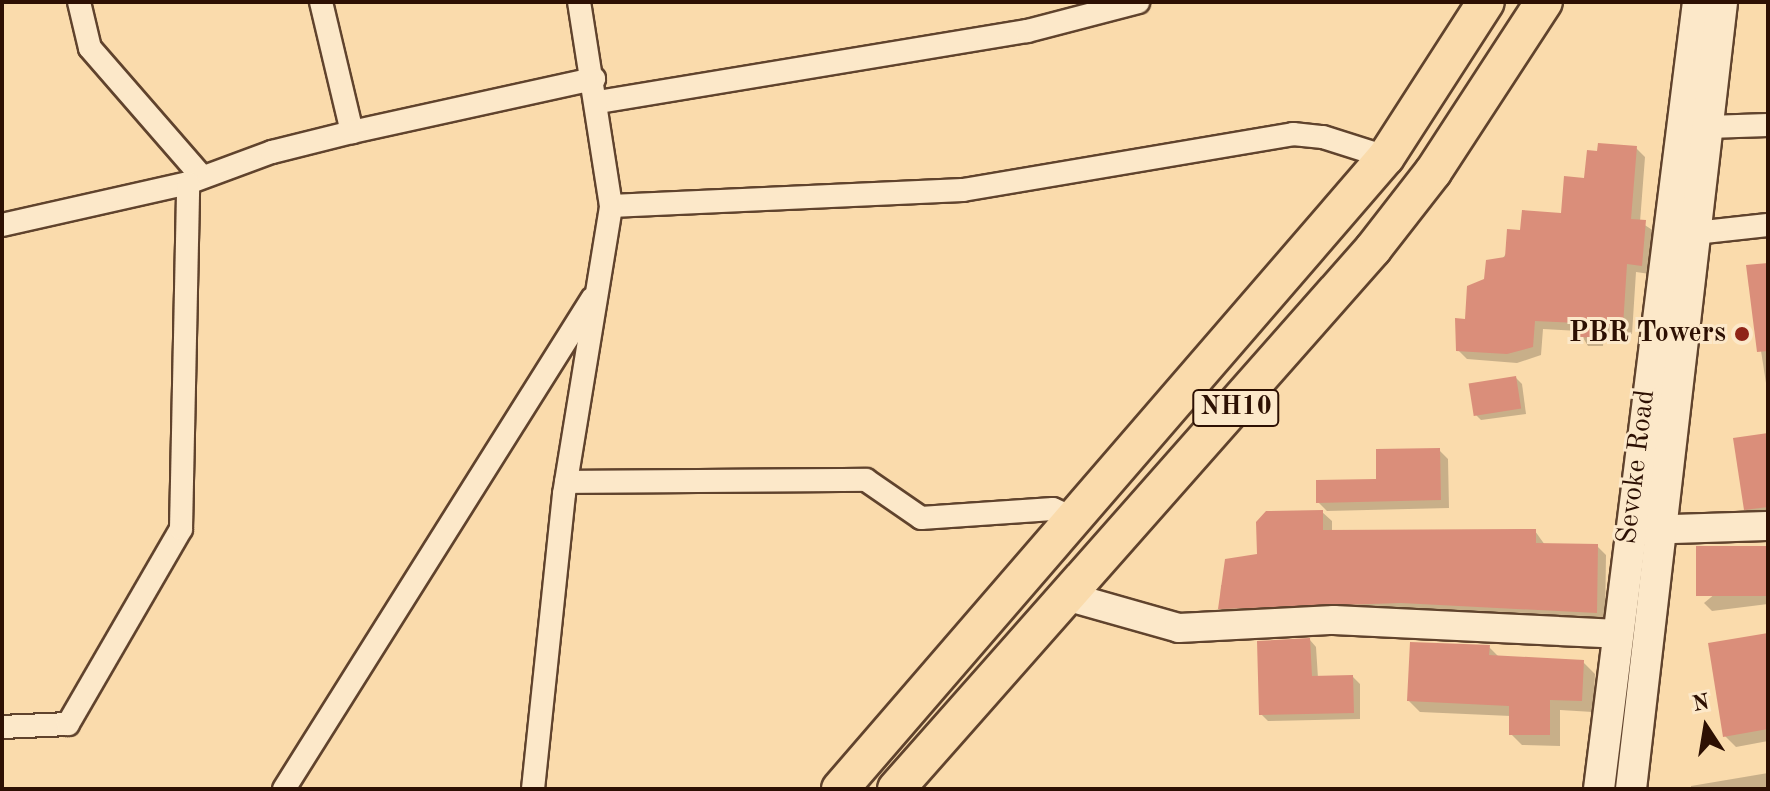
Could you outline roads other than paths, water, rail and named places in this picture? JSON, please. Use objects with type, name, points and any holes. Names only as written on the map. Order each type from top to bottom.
[{"type":"highway","points":[[840,789],[1386,157],[1486,2]]},
{"type":"highway","name":"NH10","points":[[896,789],[1373,249],[1441,160],[1544,2]]},
{"type":"main road","name":"Sevoke Road","points":[[1631,789],[1644,530],[1698,2]]},
{"type":"main road","name":"Sevoke Road","points":[[1599,789],[1618,634],[1644,530],[1695,233],[1722,2]]},
{"type":"street","points":[[2,727],[68,724],[181,529],[195,180],[90,48],[79,2]]},
{"type":"street","points":[[321,2],[352,132]]},
{"type":"street","points":[[533,789],[566,482],[611,206],[598,102],[579,2]]},
{"type":"street","points":[[598,102],[1027,31],[1138,2]]},
{"type":"street","points":[[2,225],[195,180],[352,132],[594,79]]},
{"type":"street","points":[[1708,127],[1768,125]]},
{"type":"street","points":[[611,206],[963,190],[1293,134],[1323,137],[1386,157]]},
{"type":"street","points":[[1695,233],[1768,225]]},
{"type":"street","points":[[284,789],[597,291]]},
{"type":"street","points":[[566,482],[866,480],[921,518],[1053,509],[1074,519]]},
{"type":"street","points":[[1644,530],[1768,526]]},
{"type":"street","points":[[1066,596],[1179,628],[1334,620],[1618,634]]},
{"type":"place","name":"PBR Towers","points":[[1742,334]]}]
